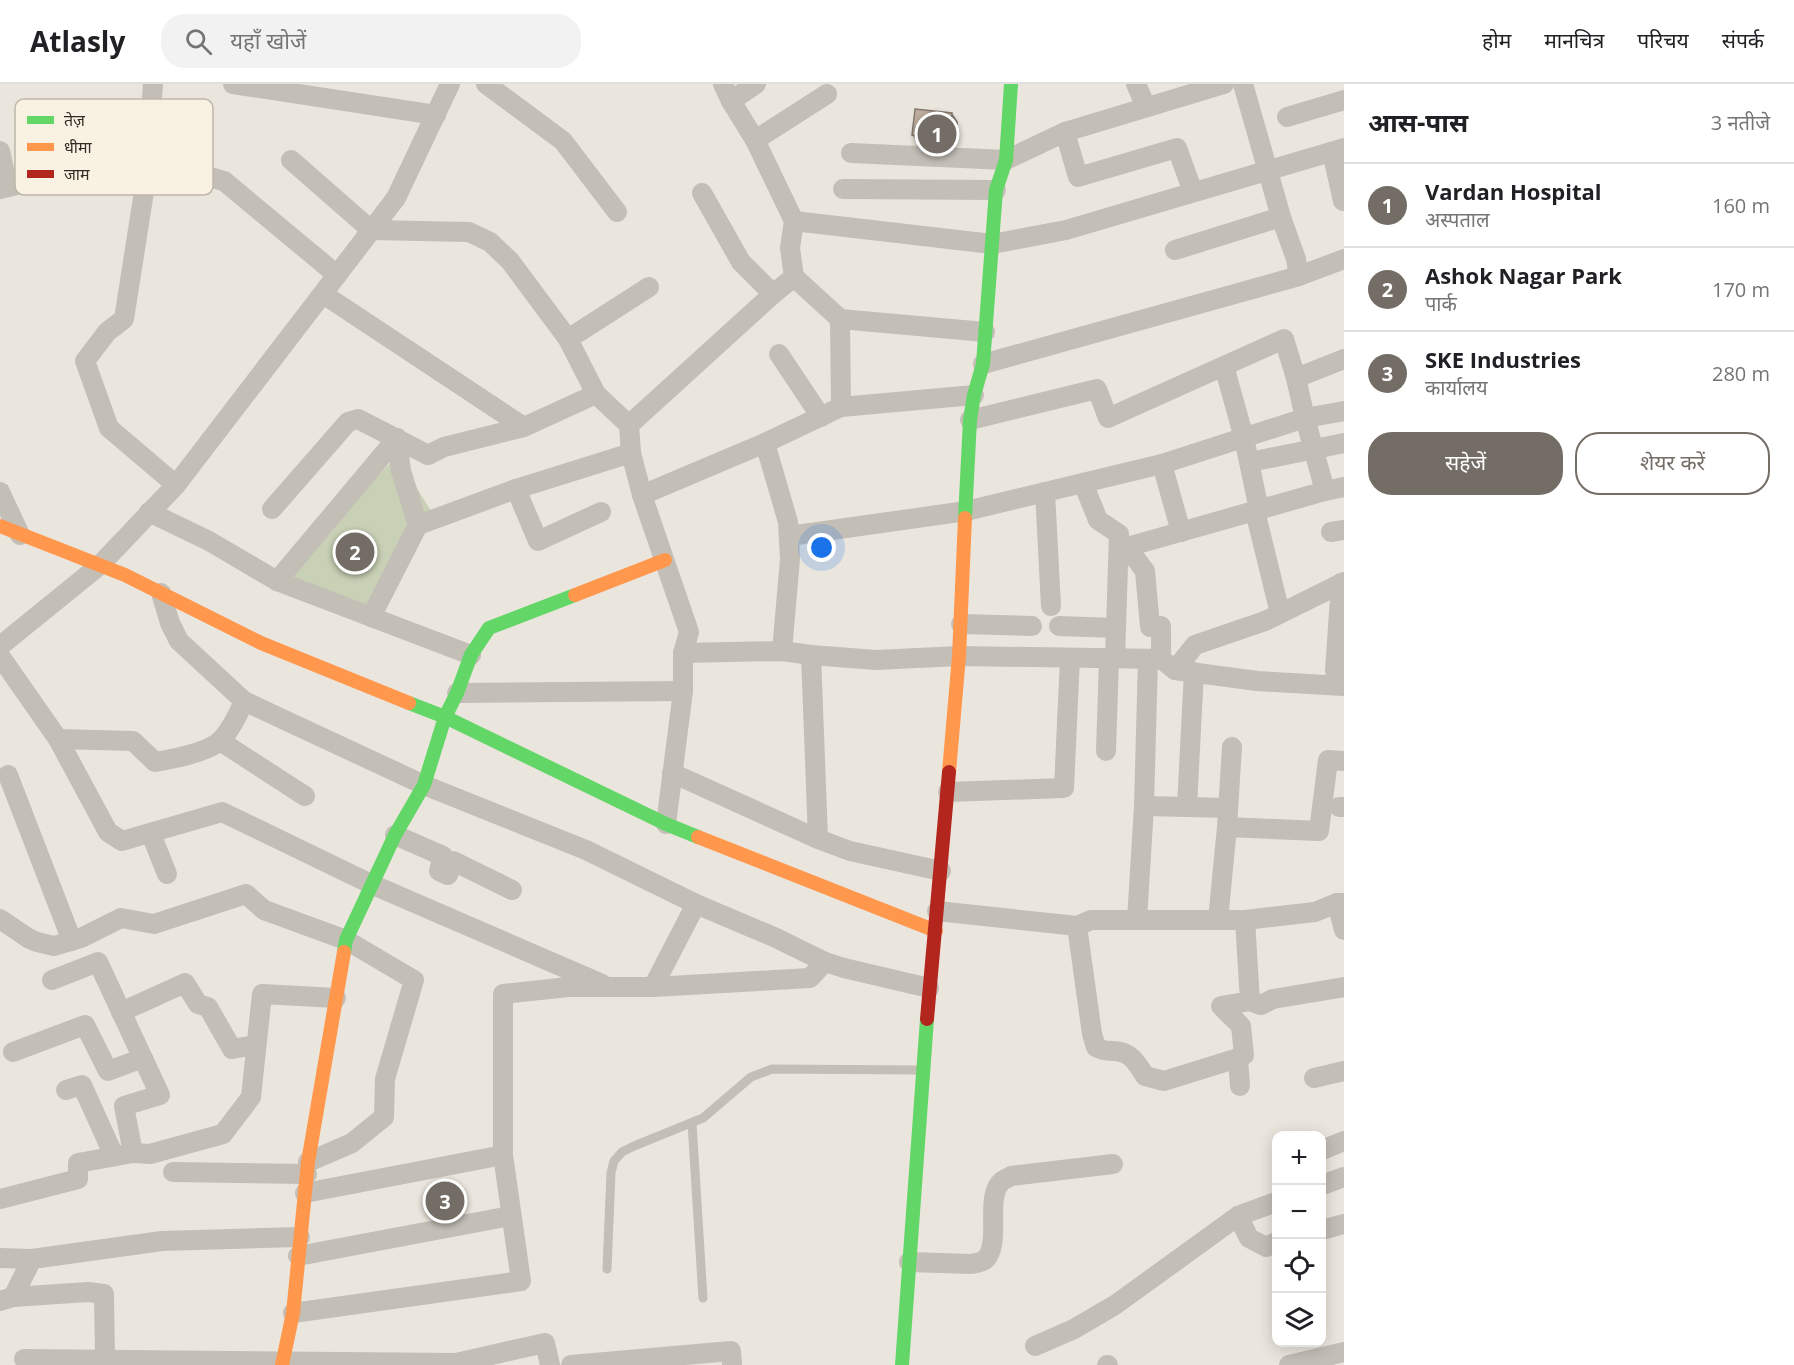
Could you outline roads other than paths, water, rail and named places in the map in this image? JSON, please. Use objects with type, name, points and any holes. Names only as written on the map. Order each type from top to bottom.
[{"type":"street","points":[[152,99],[153,84]]},
{"type":"street","points":[[232,84],[436,115]]},
{"type":"street","points":[[0,646],[100,565],[176,485],[396,198],[450,84]]},
{"type":"street","points":[[486,84],[563,141],[617,212]]},
{"type":"street","points":[[756,84],[727,92],[755,140],[794,221],[790,248],[794,277],[840,319],[985,332]]},
{"type":"street","points":[[902,1365],[929,988],[938,911],[959,656],[970,420],[983,364],[996,190],[1005,160],[1011,84]]},
{"type":"street","points":[[1136,84],[1146,108]]},
{"type":"street","points":[[851,153],[1005,160],[1065,132],[1224,84]]},
{"type":"street","points":[[1243,84],[1281,217],[1296,259],[1299,276]]},
{"type":"street","points":[[755,140],[827,94]]},
{"type":"street","points":[[1287,117],[1344,100]]},
{"type":"street","points":[[1065,132],[1078,177],[1177,148],[1193,192]]},
{"type":"street","points":[[794,221],[992,244],[1066,230],[1338,150],[1344,201]]},
{"type":"street","points":[[0,151],[4,188]]},
{"type":"street","points":[[291,160],[371,230],[469,232],[490,242],[510,261],[567,339],[597,393],[629,425],[631,453],[642,495],[688,632],[683,653],[683,691],[666,824]]},
{"type":"street","points":[[213,178],[224,181],[337,275]]},
{"type":"street","points":[[843,189],[996,190]]},
{"type":"street","points":[[702,193],[741,262],[773,294]]},
{"type":"street","points":[[143,195],[124,319],[107,332],[85,361],[109,428],[176,485]]},
{"type":"street","points":[[1175,250],[1281,217]]},
{"type":"street","points":[[983,364],[1299,276],[1344,259]]},
{"type":"street","points":[[629,425],[794,277]]},
{"type":"street","points":[[567,339],[649,287]]},
{"type":"street","points":[[323,294],[524,427]]},
{"type":"street","points":[[840,319],[841,407]]},
{"type":"street","points":[[970,420],[1097,389],[1108,418],[1284,339],[1314,449],[1335,489],[1127,547],[1145,571],[1150,627],[1161,626],[1170,665],[1187,806]]},
{"type":"street","points":[[779,354],[821,417]]},
{"type":"street","points":[[1296,378],[1344,359]]},
{"type":"street","points":[[1224,366],[1250,462],[1257,510],[1280,613]]},
{"type":"street","points":[[272,509],[348,422],[358,418],[428,455],[444,447],[524,427],[597,393]]},
{"type":"street","points":[[642,495],[765,443],[841,407],[974,395]]},
{"type":"street","points":[[789,536],[966,511],[1162,464],[1305,418],[1344,411]]},
{"type":"street","points":[[397,438],[401,471],[418,525]]},
{"type":"street","points":[[277,581],[397,438]]},
{"type":"street","points":[[765,443],[788,522],[790,559],[782,651]]},
{"type":"street","points":[[1250,462],[1344,443]]},
{"type":"street","points":[[371,617],[418,525],[516,489],[631,453]]},
{"type":"street","points":[[1162,464],[1181,532]]},
{"type":"street","points":[[1083,483],[1098,520],[1119,534],[1116,628],[1106,751]]},
{"type":"street","points":[[516,489],[538,541],[601,512]]},
{"type":"street","points":[[0,492],[20,534]]},
{"type":"street","points":[[1045,492],[1051,606]]},
{"type":"street","points":[[150,512],[208,541],[277,581],[471,655]]},
{"type":"street","points":[[0,526],[100,565],[261,643],[445,717],[666,824],[936,931]]},
{"type":"street","points":[[283,1363],[293,1313],[306,1176],[346,940],[395,835],[423,785],[445,717],[471,655],[489,628],[665,560]]},
{"type":"street","points":[[683,653],[782,651],[876,660],[959,656],[1112,659],[1170,665],[1257,681],[1341,676],[1343,583],[1265,621],[1195,645],[1170,665],[1144,806],[1137,920]]},
{"type":"street","points":[[161,593],[170,623],[179,641],[244,701],[423,785],[586,850],[696,904],[774,937],[825,962],[929,988]]},
{"type":"street","points":[[960,624],[1032,626]]},
{"type":"street","points":[[1059,626],[1116,628]]},
{"type":"street","points":[[811,655],[818,839]]},
{"type":"street","points":[[0,656],[58,739],[108,832],[122,841],[222,812],[371,884],[610,987]]},
{"type":"street","points":[[948,792],[1064,788],[1070,658]]},
{"type":"street","points":[[457,693],[683,691]]},
{"type":"street","points":[[58,739],[133,741],[155,762],[189,755],[220,741],[232,726],[244,701]]},
{"type":"street","points":[[220,741],[305,796]]},
{"type":"street","points":[[1218,920],[1232,747]]},
{"type":"street","points":[[1144,806],[1187,806],[1227,817],[1318,831],[1328,760],[1344,761]]},
{"type":"street","points":[[672,773],[818,839],[871,856],[941,871]]},
{"type":"street","points":[[8,775],[72,941]]},
{"type":"street","points":[[151,834],[167,874]]},
{"type":"street","points":[[395,835],[443,856],[439,870],[448,875],[453,861],[512,890]]},
{"type":"street","points":[[0,919],[28,938],[54,946],[81,938],[121,918],[154,924],[246,894],[264,910],[346,940],[414,980],[385,1079],[384,1117],[306,1176]]},
{"type":"street","points":[[938,911],[1077,926],[1091,920],[1245,920],[1315,912],[1341,903],[1344,930]]},
{"type":"street","points":[[653,987],[696,904]]},
{"type":"street","points":[[1245,920],[1250,1001]]},
{"type":"street","points":[[1077,926],[1092,1034],[1096,1047],[1106,1053],[1115,1051],[1133,1057],[1145,1076],[1164,1081],[1244,1055],[1241,1026],[1221,1006],[1250,1001],[1261,1005],[1273,999],[1344,987]]},
{"type":"street","points":[[52,980],[98,962],[160,1095],[124,1106],[124,1155]]},
{"type":"street","points":[[293,1313],[521,1281],[503,1155],[503,994],[568,987],[653,987],[810,978],[825,962]]},
{"type":"street","points":[[121,1012],[185,983],[198,1004],[208,1007],[232,1049],[255,1045]]},
{"type":"street","points":[[0,1199],[78,1179],[78,1163],[124,1155],[150,1154],[222,1134],[251,1097],[261,994],[336,998]]},
{"type":"street","points":[[13,1052],[86,1025],[108,1071],[143,1058]]},
{"type":"street","points":[[1238,1058],[1240,1086]]},
{"type":"street","points":[[1314,1078],[1344,1071]]},
{"type":"street","points":[[66,1090],[82,1085],[124,1155]]},
{"type":"street","points":[[1326,1148],[1344,1141]]},
{"type":"street","points":[[173,1172],[306,1176],[503,1155]]},
{"type":"street","points":[[909,1262],[971,1264],[981,1262],[988,1257],[993,1236],[994,1201],[997,1188],[1002,1181],[1011,1176],[1113,1164]]},
{"type":"street","points":[[1326,1184],[1344,1177]]},
{"type":"street","points":[[1035,1346],[1074,1329],[1115,1305],[1238,1216],[1272,1203]]},
{"type":"street","points":[[0,1258],[32,1259],[162,1241],[299,1247],[510,1216]]},
{"type":"street","points":[[1238,1216],[1249,1238],[1266,1247],[1272,1244]]},
{"type":"street","points":[[1326,1229],[1344,1224]]},
{"type":"street","points":[[7,1299],[32,1259]]},
{"type":"street","points":[[7,1299],[88,1292],[104,1294],[92,1361]]},
{"type":"street","points":[[24,1359],[456,1363],[545,1343],[550,1365]]},
{"type":"street","points":[[571,1365],[731,1352],[732,1365]]},
{"type":"street","points":[[1289,1365],[1344,1352]]},
{"type":"lane","points":[[607,1269],[611,1173],[614,1161],[622,1152],[703,1118],[751,1077],[772,1069],[923,1070]]},
{"type":"lane","points":[[692,1123],[703,1298]]},
{"type":"place","name":"Vardan Hospital","points":[[937,134]]},
{"type":"place","name":"Ashok Nagar Park","points":[[355,552]]},
{"type":"place","name":"SKE Industries","points":[[445,1201]]}]
